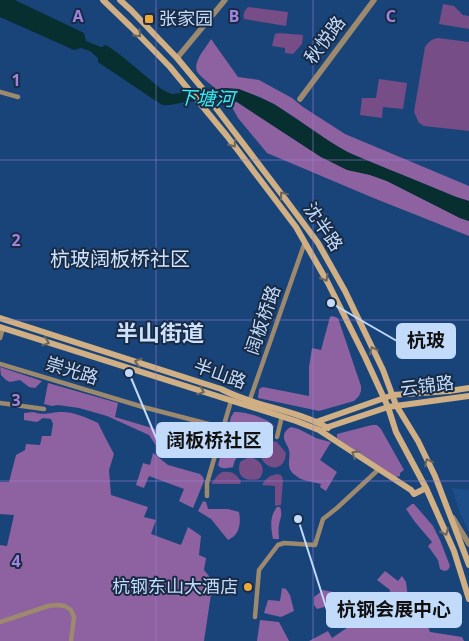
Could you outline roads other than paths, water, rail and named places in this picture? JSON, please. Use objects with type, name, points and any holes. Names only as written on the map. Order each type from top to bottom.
[{"type":"main road","name":"沈半路","points":[[103,0],[160,57],[227,136],[290,219],[332,289],[388,406],[396,432],[426,488]]},
{"type":"main road","name":"沈半路","points":[[120,0],[177,58],[202,88],[318,243],[345,291],[383,370],[396,405],[418,441],[447,506]]},
{"type":"main road","name":"半山路","points":[[0,318],[203,383],[282,416],[316,426],[328,428],[388,406]]},
{"type":"main road","name":"半山路","points":[[1,328],[231,401],[249,403],[316,426],[411,490],[414,494],[426,488]]},
{"type":"main road","name":"云锦路","points":[[393,395],[469,388]]},
{"type":"main road","points":[[316,426],[393,395]]},
{"type":"main road","name":"云锦路","points":[[388,406],[469,396]]},
{"type":"main road","points":[[426,488],[454,551],[469,599]]},
{"type":"main road","points":[[447,506],[469,564]]},
{"type":"street","points":[[177,58],[225,0]]},
{"type":"street","name":"秋悦路","points":[[300,99],[374,0]]},
{"type":"street","points":[[0,92],[18,97]]},
{"type":"street","name":"阔板桥路","points":[[249,403],[304,242]]},
{"type":"street","points":[[0,338],[1,328]]},
{"type":"street","name":"崇光路","points":[[0,364],[143,407],[224,428]]},
{"type":"street","points":[[207,496],[207,483],[231,401]]},
{"type":"street","points":[[0,403],[44,409]]},
{"type":"street","points":[[277,438],[282,416]]},
{"type":"street","points":[[254,616],[260,570],[278,545],[284,543],[315,545],[322,519],[337,508],[379,469]]},
{"type":"street","points":[[447,506],[469,544]]},
{"type":"street","points":[[0,622],[48,606],[65,606],[71,610],[74,617],[71,641]]},
{"type":"water","name":"下塘河","points":[[0,0],[15,0],[84,33],[86,41],[101,47],[106,45],[168,93],[226,88],[239,89],[274,104],[349,153],[469,201],[469,221],[387,181],[347,170],[321,157],[237,102],[205,100],[162,105],[98,62],[98,58],[90,51],[81,48],[74,50],[0,17]]},
{"type":"place","name":"张家园","points":[[149,19]]},
{"type":"place","name":"杭玻","points":[[331,303]]},
{"type":"place","name":"阔板桥社区","points":[[129,373]]},
{"type":"place","name":"杭钢会展中心","points":[[298,519]]},
{"type":"place","name":"杭钢东山大酒店","points":[[248,587]]},
{"type":"district","name":"杭玻阔板桥社区","points":[[120,259]]},
{"type":"district","name":"半山街道","points":[[160,333]]}]
